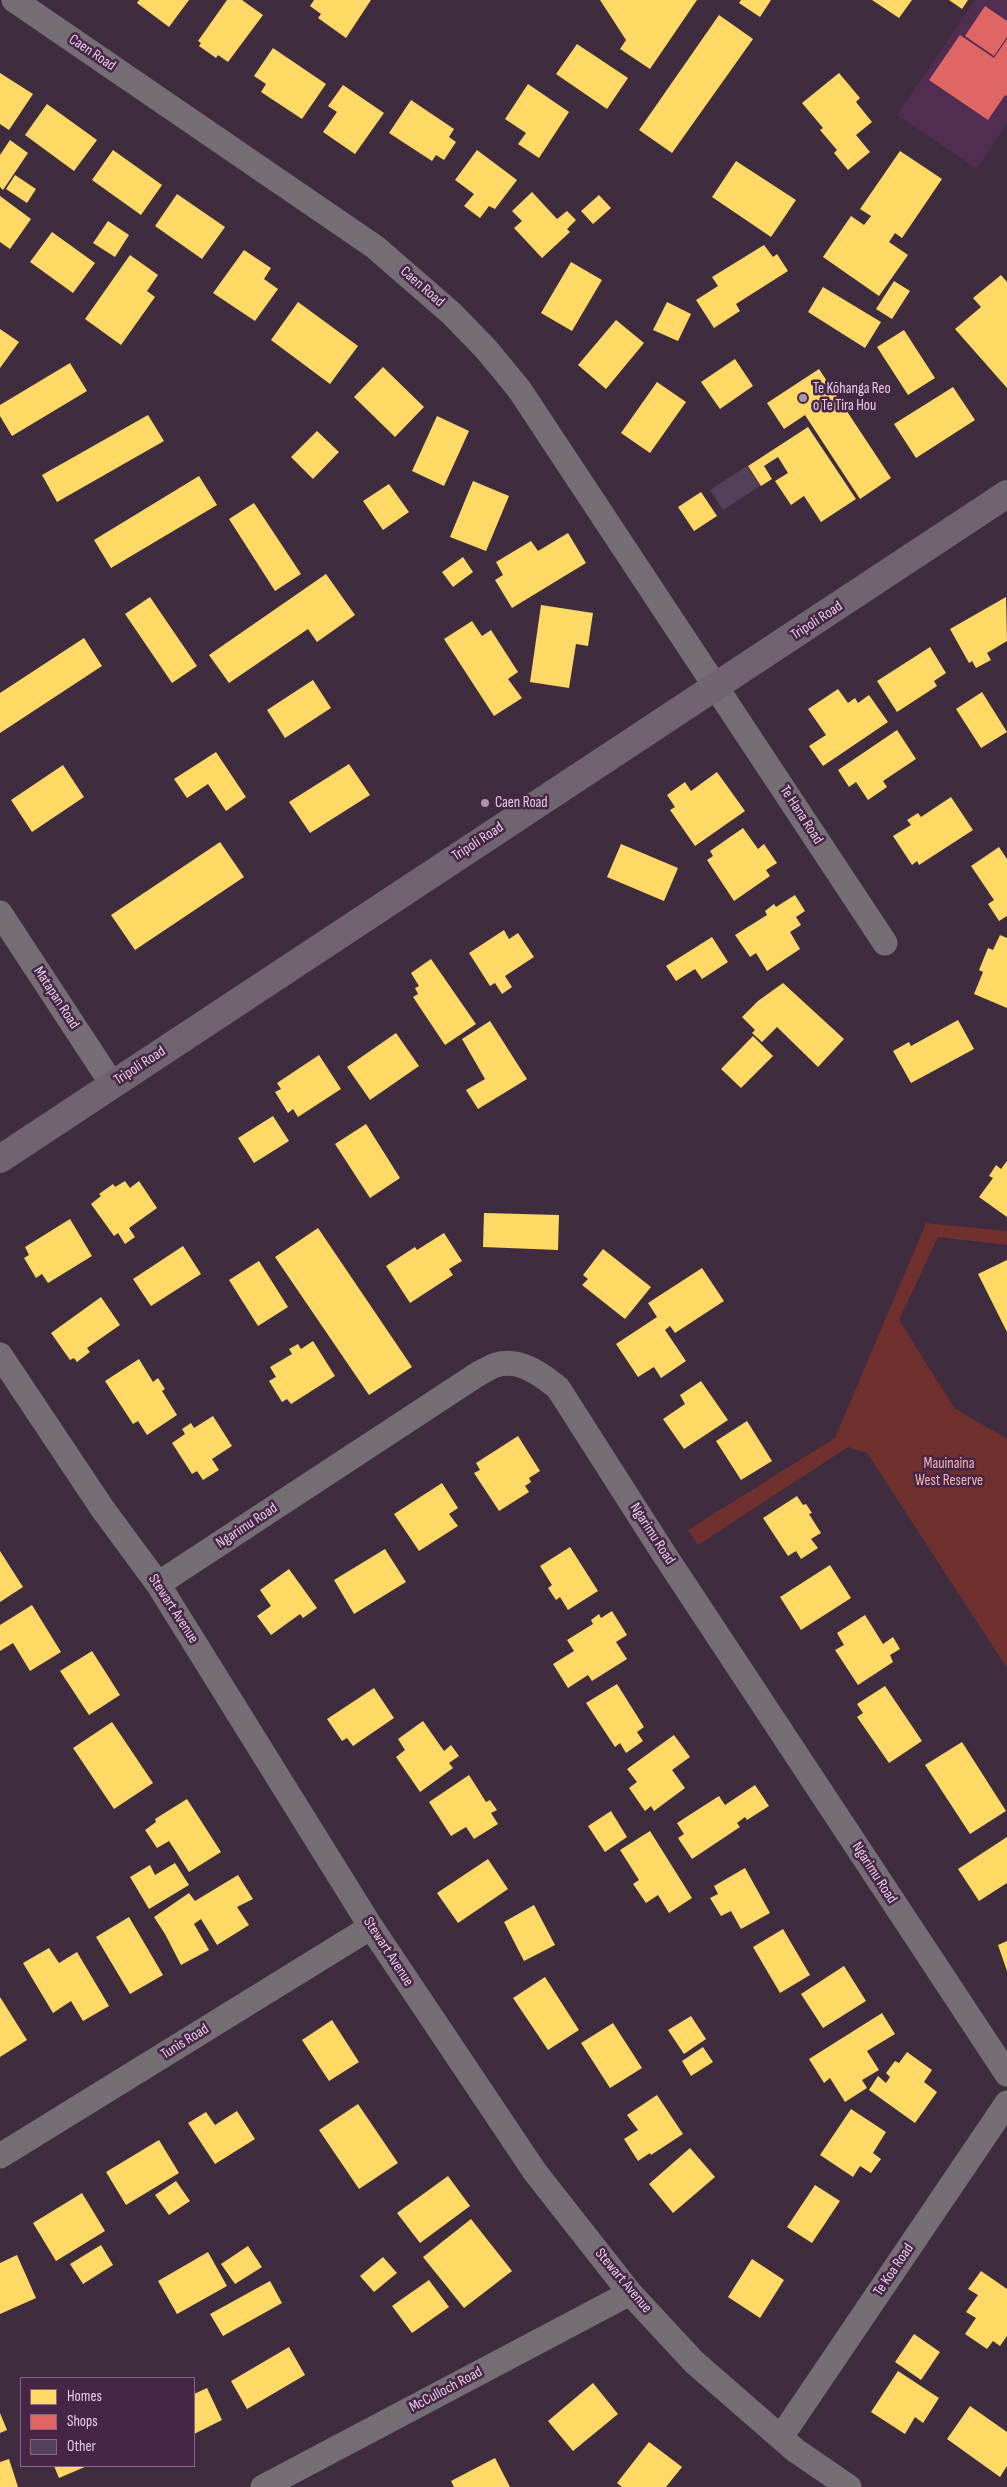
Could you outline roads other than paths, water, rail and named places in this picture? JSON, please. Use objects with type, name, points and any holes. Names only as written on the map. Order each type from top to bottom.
[{"type":"street","name":"Caen Road","points":[[14,0],[375,247],[451,313],[486,349],[519,389],[717,687]]},
{"type":"street","name":"Tripoli Road","points":[[0,1159],[1007,494]]},
{"type":"street","name":"Te Hana Road","points":[[717,687],[885,943]]},
{"type":"street","name":"Matapan Road","points":[[0,912],[112,1084]]},
{"type":"street","name":"Stewart Avenue","points":[[0,1355],[102,1508],[158,1584],[371,1927],[535,2172],[630,2293],[694,2362],[781,2437],[849,2487]]},
{"type":"street","name":"Ngarimu Road","points":[[158,1584],[478,1374],[497,1364],[520,1364],[541,1373],[558,1388],[675,1570],[1007,2074]]},
{"type":"street","name":"Tunis Road","points":[[0,2156],[371,1927]]},
{"type":"street","name":"Te Koa Road","points":[[781,2437],[1007,2103]]},
{"type":"street","name":"McCulloch Road","points":[[263,2487],[630,2293]]},
{"type":"place","name":"Te Kōhanga Reo o Te Tira Hou","points":[[803,398]]},
{"type":"place","name":"Caen Road","points":[[485,803]]},
{"type":"park label","name":"Mauinaina West Reserve","points":[[949,1472]]}]
